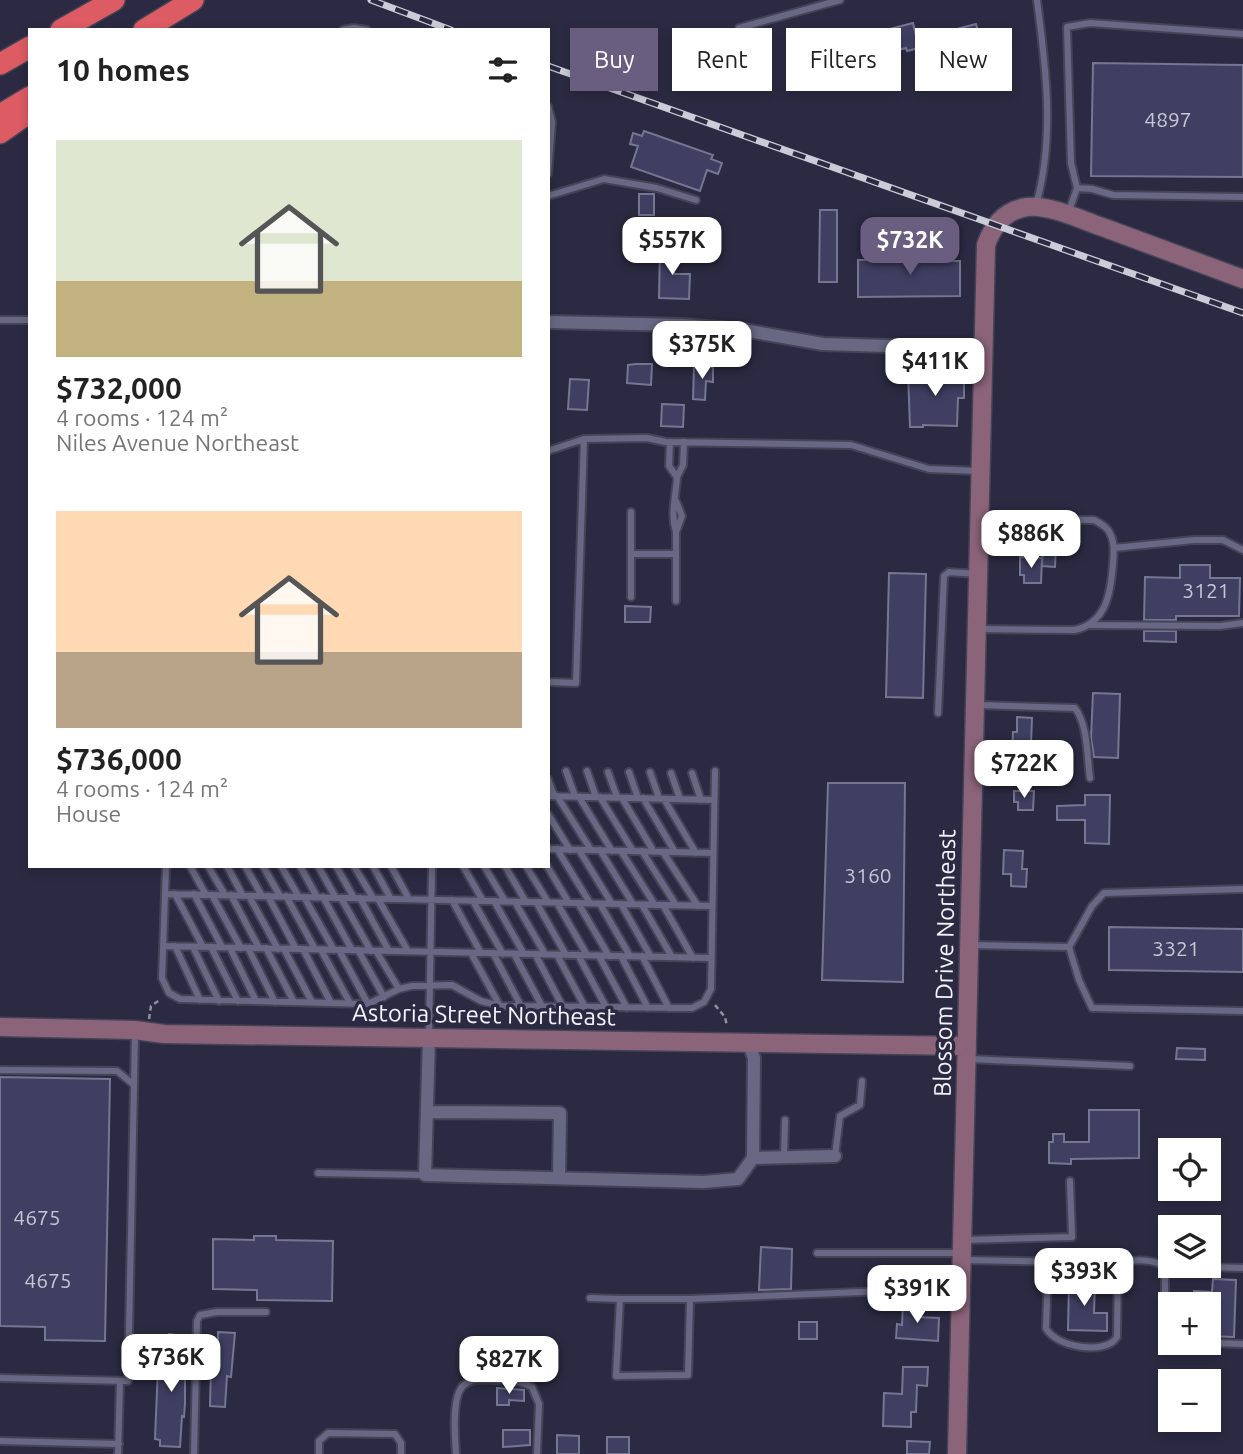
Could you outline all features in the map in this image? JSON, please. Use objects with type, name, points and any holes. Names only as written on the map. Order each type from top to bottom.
[{"type":"highway","points":[[65,28],[114,0]]},
{"type":"highway","points":[[147,28],[193,0]]},
{"type":"highway","points":[[0,64],[28,48]]},
{"type":"highway","points":[[0,115],[28,98]]},
{"type":"highway","points":[[0,133],[28,113]]},
{"type":"street","points":[[1036,206],[1068,215],[1243,279]]},
{"type":"street","name":"Blossom Drive Northeast","points":[[957,1454],[986,245],[996,224],[1013,211],[1036,206]]},
{"type":"street","points":[[550,322],[694,325],[743,330],[823,344],[985,349]]},
{"type":"street","name":"Astoria Street Northeast","points":[[0,1027],[749,1044],[967,1052]]},
{"type":"street","points":[[429,1038],[425,1175],[704,1182],[737,1179],[753,1158],[754,1058],[749,1044]]},
{"type":"street","points":[[428,1112],[560,1113],[559,1178]]},
{"type":"street","points":[[753,1158],[835,1156]]},
{"type":"lane","points":[[742,28],[840,0]]},
{"type":"lane","points":[[1036,206],[1044,177],[1048,105],[1037,0]]},
{"type":"lane","points":[[1068,215],[1077,188],[1071,163],[1067,27],[1090,23],[1243,34]]},
{"type":"lane","points":[[550,114],[550,148]]},
{"type":"lane","points":[[550,195],[604,179],[657,188],[696,200]]},
{"type":"lane","points":[[1077,188],[1113,195],[1243,197]]},
{"type":"lane","points":[[0,320],[28,320]]},
{"type":"lane","points":[[550,451],[584,439],[647,438],[670,442],[851,445],[929,469],[981,471]]},
{"type":"lane","points":[[550,682],[576,684],[584,439]]},
{"type":"lane","points":[[670,442],[669,466],[677,477]]},
{"type":"lane","points":[[676,601],[676,531],[671,516],[676,501],[677,477],[683,466],[684,442]]},
{"type":"lane","points":[[631,512],[631,597]]},
{"type":"lane","points":[[980,519],[1094,520],[1109,531],[1114,548],[1111,589],[1102,613],[1089,625]]},
{"type":"lane","points":[[1114,548],[1194,540],[1223,540],[1243,550]]},
{"type":"lane","points":[[631,554],[676,554]]},
{"type":"lane","points":[[938,713],[944,576],[949,572],[979,574]]},
{"type":"lane","points":[[978,629],[1074,630],[1089,625],[1220,626],[1243,623]]},
{"type":"lane","points":[[976,705],[1075,708],[1083,728],[1090,778]]},
{"type":"lane","points":[[566,771],[577,797],[612,851]]},
{"type":"lane","points":[[587,771],[598,797],[633,851]]},
{"type":"lane","points":[[166,868],[162,978],[169,993],[180,999],[368,1004],[399,989],[412,986],[452,985],[481,1001],[500,1006],[692,1008],[706,1000],[711,989],[715,771]]},
{"type":"lane","points":[[608,772],[619,797],[654,852]]},
{"type":"lane","points":[[629,772],[640,798],[675,852]]},
{"type":"lane","points":[[650,772],[662,799],[696,853]]},
{"type":"lane","points":[[671,773],[680,799]]},
{"type":"lane","points":[[692,773],[701,800]]},
{"type":"lane","points":[[553,796],[714,800]]},
{"type":"lane","points":[[553,796],[591,850]]},
{"type":"lane","points":[[550,817],[569,850]]},
{"type":"lane","points":[[550,849],[713,853]]},
{"type":"lane","points":[[557,849],[590,903]]},
{"type":"lane","points":[[579,850],[612,904]]},
{"type":"lane","points":[[600,850],[633,904]]},
{"type":"lane","points":[[621,851],[655,905]]},
{"type":"lane","points":[[642,852],[676,905]]},
{"type":"lane","points":[[663,852],[698,906]]},
{"type":"lane","points":[[191,868],[244,948],[275,1002]]},
{"type":"lane","points":[[209,868],[263,948],[294,1002]]},
{"type":"lane","points":[[228,868],[281,949],[312,1003]]},
{"type":"lane","points":[[246,868],[300,949],[331,1003]]},
{"type":"lane","points":[[264,868],[350,1003]]},
{"type":"lane","points":[[282,868],[337,950],[368,1004]]},
{"type":"lane","points":[[301,868],[384,997]]},
{"type":"lane","points":[[319,868],[399,989]]},
{"type":"lane","points":[[337,868],[389,951]]},
{"type":"lane","points":[[355,868],[408,951]]},
{"type":"lane","points":[[374,868],[391,899]]},
{"type":"lane","points":[[392,868],[409,899]]},
{"type":"lane","points":[[429,1038],[432,868]]},
{"type":"lane","points":[[464,868],[484,901]]},
{"type":"lane","points":[[485,868],[505,901]]},
{"type":"lane","points":[[506,868],[526,902]]},
{"type":"lane","points":[[527,868],[548,902]]},
{"type":"lane","points":[[548,868],[569,903]]},
{"type":"lane","points":[[1243,889],[1104,893],[1093,906],[1069,947],[1079,980],[1092,1008],[1243,1011]]},
{"type":"lane","points":[[165,894],[712,906]]},
{"type":"lane","points":[[175,894],[238,1001]]},
{"type":"lane","points":[[194,894],[257,1001]]},
{"type":"lane","points":[[452,900],[481,953]]},
{"type":"lane","points":[[473,901],[503,954]]},
{"type":"lane","points":[[494,901],[524,954]]},
{"type":"lane","points":[[515,902],[545,954]]},
{"type":"lane","points":[[536,902],[566,955]]},
{"type":"lane","points":[[557,903],[587,955]]},
{"type":"lane","points":[[579,903],[609,956]]},
{"type":"lane","points":[[600,904],[630,956]]},
{"type":"lane","points":[[621,904],[651,957]]},
{"type":"lane","points":[[642,905],[672,957]]},
{"type":"lane","points":[[663,905],[693,958]]},
{"type":"lane","points":[[970,945],[1069,947]]},
{"type":"lane","points":[[163,946],[712,958]]},
{"type":"lane","points":[[174,946],[200,1000]]},
{"type":"lane","points":[[193,947],[219,1001]]},
{"type":"lane","points":[[471,953],[500,1006]]},
{"type":"lane","points":[[493,953],[521,1006]]},
{"type":"lane","points":[[514,954],[542,1006]]},
{"type":"lane","points":[[535,954],[564,1007]]},
{"type":"lane","points":[[557,955],[584,1007]]},
{"type":"lane","points":[[578,955],[606,1007]]},
{"type":"lane","points":[[599,956],[627,1007]]},
{"type":"lane","points":[[621,956],[648,1008]]},
{"type":"lane","points":[[642,956],[669,1008]]},
{"type":"lane","points":[[0,1378],[128,1381],[134,1085],[141,1031]]},
{"type":"lane","points":[[967,1052],[1130,1066]]},
{"type":"lane","points":[[0,1070],[117,1071],[134,1085]]},
{"type":"lane","points":[[835,1156],[841,1116],[860,1105],[862,1080]]},
{"type":"lane","points":[[784,1157],[785,1120]]},
{"type":"lane","points":[[318,1173],[425,1175]]},
{"type":"lane","points":[[817,1253],[962,1251],[1072,1237],[1070,1181]]},
{"type":"lane","points":[[962,1251],[1044,1262],[1118,1263],[1146,1260],[1158,1263]]},
{"type":"lane","points":[[1044,1262],[1048,1267],[1046,1328],[1050,1336],[1068,1345],[1105,1346],[1113,1343],[1117,1337],[1118,1263]]},
{"type":"lane","points":[[1221,1267],[1243,1268]]},
{"type":"lane","points":[[590,1298],[690,1299],[961,1288]]},
{"type":"lane","points":[[620,1299],[616,1376],[688,1375],[690,1299]]},
{"type":"lane","points":[[194,1454],[197,1321],[200,1315],[217,1312],[266,1312]]},
{"type":"lane","points":[[1221,1343],[1243,1344]]},
{"type":"lane","points":[[456,1454],[457,1396],[463,1385],[485,1379],[521,1381],[532,1387],[539,1404],[537,1454]]},
{"type":"lane","points":[[118,1454],[120,1381]]},
{"type":"lane","points":[[319,1454],[319,1441],[328,1433],[395,1434],[401,1443],[401,1454]]},
{"type":"lane","points":[[0,1441],[119,1444]]},
{"type":"path","points":[[141,1031],[151,1006],[169,993]]},
{"type":"path","points":[[706,1000],[714,1004],[725,1017],[727,1044]]},
{"type":"building","points":[[913,23],[915,49],[901,49],[901,28],[893,28]]},
{"type":"building","points":[[976,24],[977,28],[961,28]]},
{"type":"building","points":[[1093,63],[1243,65],[1243,177],[1091,176]]},
{"type":"building","points":[[644,131],[713,155],[711,159],[722,163],[718,174],[707,170],[700,191],[631,167],[638,146],[630,144],[633,133],[642,136]]},
{"type":"building","points":[[639,194],[654,194],[654,215],[639,215]]},
{"type":"building","points":[[820,210],[837,210],[837,282],[819,282]]},
{"type":"building","points":[[660,246],[675,247],[674,274],[690,274],[689,299],[659,298]]},
{"type":"building","points":[[926,251],[947,251],[947,261],[960,261],[960,296],[858,297],[858,260],[926,260]]},
{"type":"building","points":[[652,364],[651,385],[627,383],[628,365]]},
{"type":"building","points":[[694,366],[713,367],[713,382],[706,381],[705,400],[693,399]]},
{"type":"building","points":[[964,371],[964,398],[958,398],[957,426],[910,427],[908,372]]},
{"type":"building","points":[[570,379],[589,380],[587,410],[568,409]]},
{"type":"building","points":[[662,404],[684,405],[683,427],[661,426]]},
{"type":"building","points":[[1043,546],[1056,546],[1055,567],[1042,566]]},
{"type":"building","points":[[1020,557],[1042,558],[1041,583],[1024,583],[1024,575],[1020,575]]},
{"type":"building","points":[[1180,565],[1210,565],[1210,578],[1240,578],[1239,616],[1176,616],[1176,620],[1144,620],[1145,577],[1180,578]]},
{"type":"building","points":[[889,573],[926,574],[923,698],[886,697]]},
{"type":"building","points":[[625,606],[651,607],[650,622],[625,622]]},
{"type":"building","points":[[1144,631],[1176,631],[1176,642],[1144,641]]},
{"type":"building","points":[[1093,693],[1120,694],[1118,758],[1094,757],[1091,738]]},
{"type":"building","points":[[1017,717],[1032,718],[1030,769],[1015,768],[1015,759],[1012,759],[1013,732],[1017,732]]},
{"type":"building","points":[[828,783],[905,783],[903,982],[822,980]]},
{"type":"building","points":[[1014,791],[1034,791],[1033,810],[1018,810],[1018,802],[1014,802]]},
{"type":"building","points":[[1085,795],[1110,795],[1109,844],[1085,843],[1085,820],[1057,820],[1057,806],[1085,805]]},
{"type":"building","points":[[1004,850],[1023,851],[1022,869],[1027,869],[1026,887],[1011,886],[1011,874],[1003,874]]},
{"type":"building","points":[[1109,927],[1243,929],[1243,972],[1109,970]]},
{"type":"building","points":[[1177,1048],[1205,1049],[1205,1060],[1176,1059]]},
{"type":"building","points":[[0,1077],[110,1079],[105,1341],[45,1340],[45,1327],[0,1326]]},
{"type":"building","points":[[1089,1110],[1139,1110],[1139,1158],[1071,1159],[1071,1164],[1049,1163],[1049,1142],[1053,1142],[1053,1134],[1064,1134],[1064,1142],[1089,1142]]},
{"type":"building","points":[[254,1236],[276,1236],[276,1240],[333,1241],[332,1301],[257,1300],[257,1290],[213,1289],[213,1239],[254,1240]]},
{"type":"building","points":[[761,1247],[792,1249],[791,1289],[759,1290]]},
{"type":"building","points":[[1213,1279],[1236,1280],[1234,1337],[1221,1336],[1221,1292],[1212,1292]]},
{"type":"building","points":[[1069,1281],[1095,1282],[1094,1313],[1107,1313],[1107,1331],[1068,1330]]},
{"type":"building","points":[[903,1302],[917,1303],[916,1317],[939,1318],[938,1341],[896,1338],[897,1324],[902,1325]]},
{"type":"building","points":[[799,1322],[817,1322],[817,1339],[799,1339]]},
{"type":"building","points":[[218,1332],[235,1333],[231,1377],[227,1376],[225,1407],[210,1406],[211,1365],[218,1366]]},
{"type":"building","points":[[169,1334],[184,1336],[179,1366],[185,1367],[185,1403],[180,1447],[160,1446],[160,1440],[155,1439],[158,1366],[163,1366],[165,1338],[168,1339]]},
{"type":"building","points":[[488,1340],[495,1347],[481,1363],[473,1356]]},
{"type":"building","points":[[903,1367],[928,1367],[927,1386],[917,1385],[916,1412],[911,1412],[911,1427],[883,1426],[884,1393],[902,1394]]},
{"type":"building","points":[[497,1388],[524,1390],[524,1401],[509,1400],[509,1405],[497,1405]]},
{"type":"building","points":[[503,1430],[530,1430],[530,1445],[503,1447]]},
{"type":"building","points":[[557,1435],[579,1436],[579,1454],[557,1454]]},
{"type":"building","points":[[607,1437],[629,1437],[629,1454],[607,1454]]},
{"type":"building","points":[[907,1441],[930,1442],[929,1454],[907,1454]]},
{"type":"railway","points":[[371,0],[446,28]]},
{"type":"railway","points":[[550,67],[1243,313]]}]
